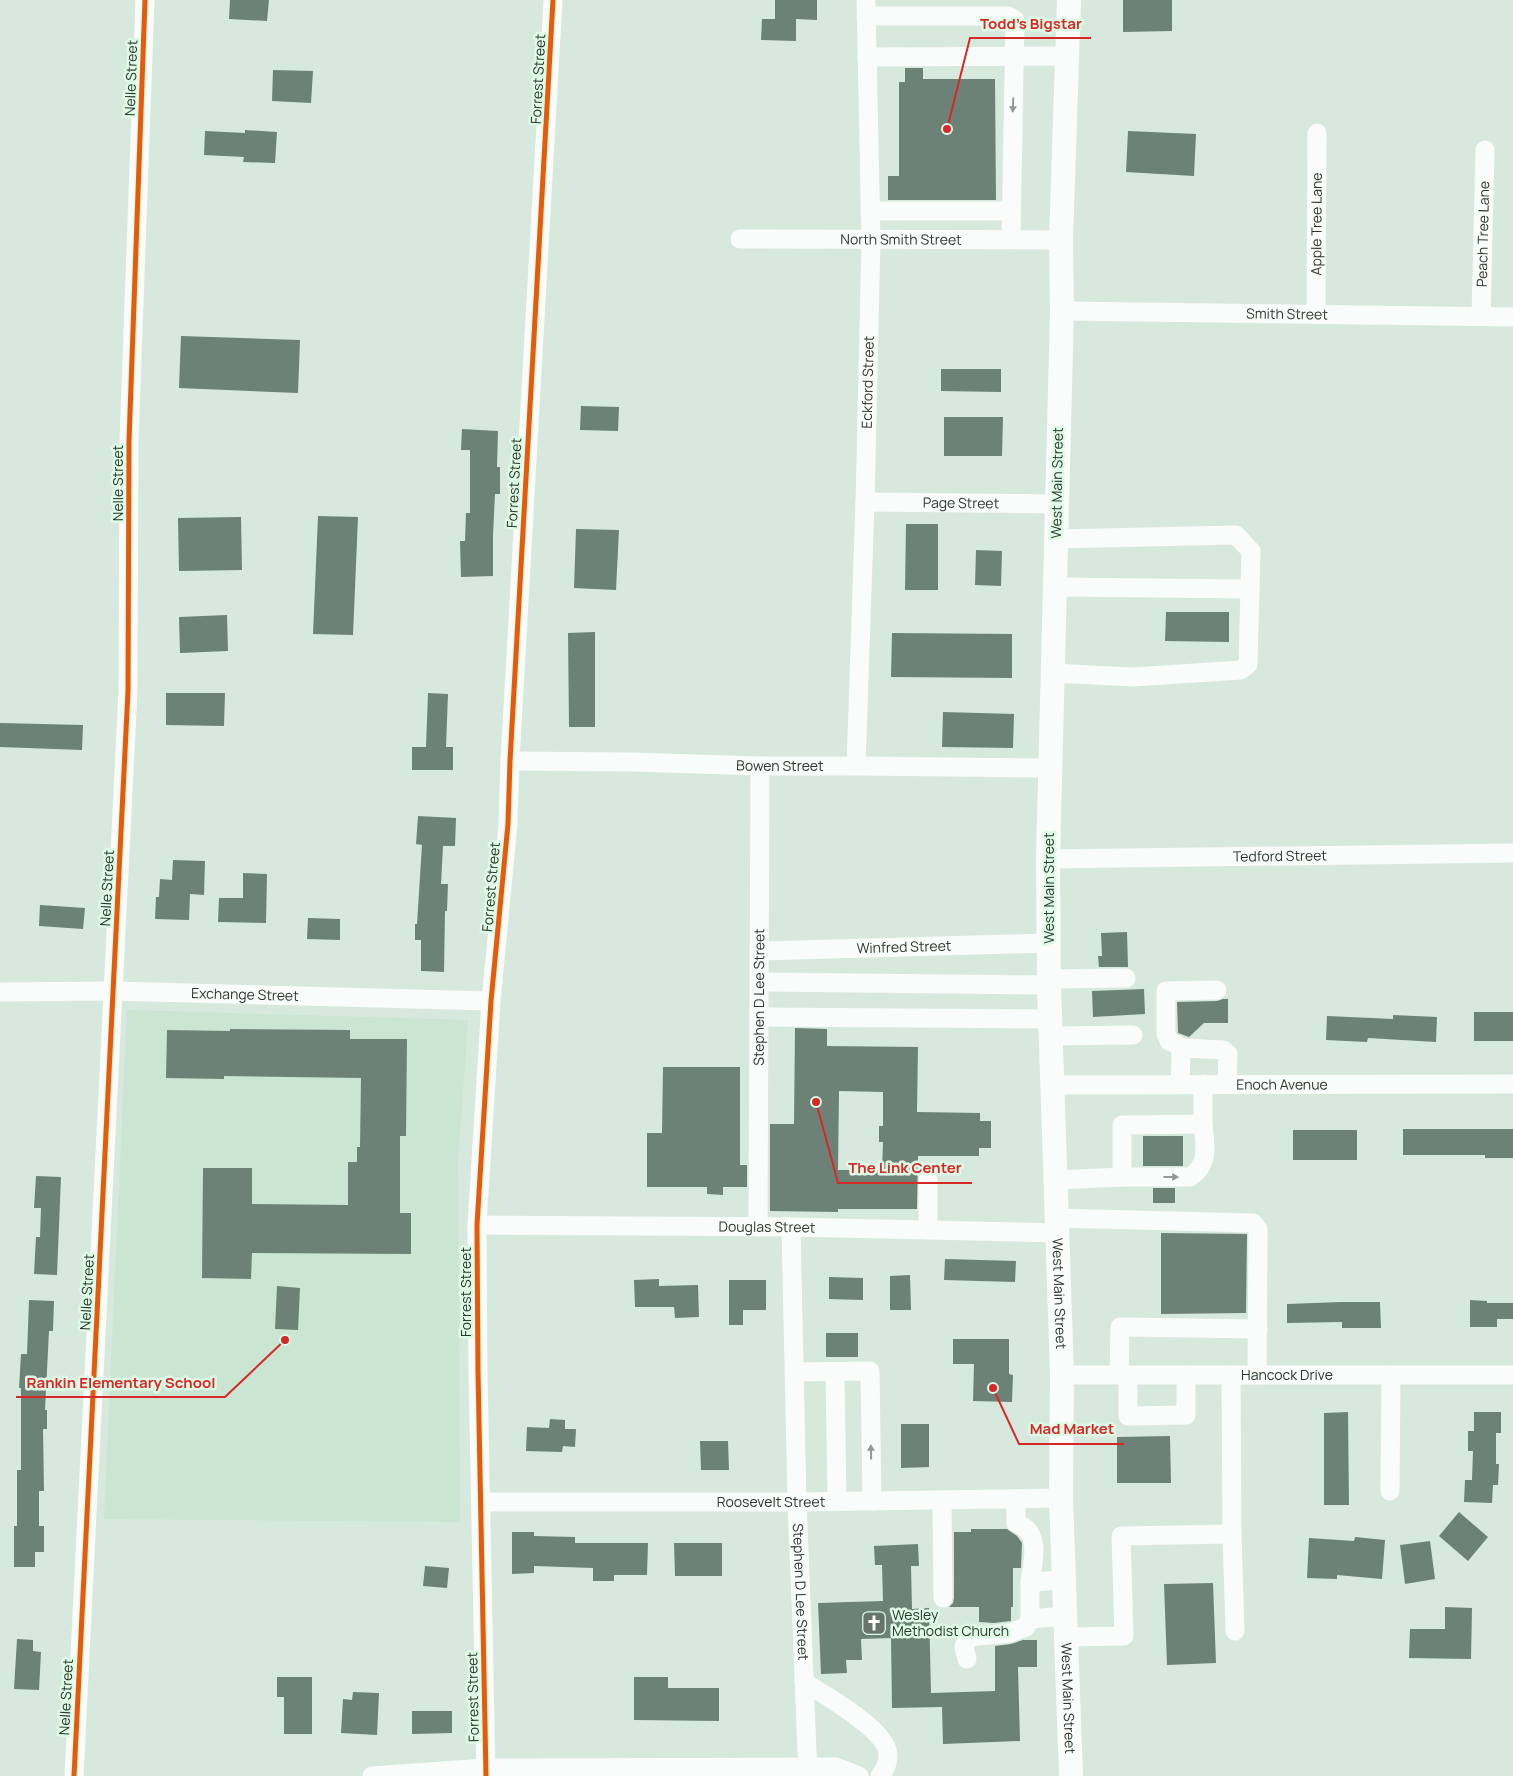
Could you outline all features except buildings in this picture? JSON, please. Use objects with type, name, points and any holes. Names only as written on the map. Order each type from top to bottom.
[{"type":"main road","name":"West Main Street","points":[[1069,0],[1061,240],[1062,312],[1048,859],[1048,943],[1062,1375],[1062,1498],[1071,1776]]},
{"type":"street","name":"Nelle Street","points":[[74,1776],[128,691],[129,441],[145,0]]},
{"type":"street","name":"Forrest Street","points":[[486,1772],[477,1225],[491,1001],[508,824],[510,761],[554,0]]},
{"type":"street","points":[[866,8],[1008,16],[1015,20],[1011,239]]},
{"type":"street","name":"Eckford Street","points":[[856,766],[871,240],[866,8]]},
{"type":"street","points":[[867,57],[1067,56]]},
{"type":"street","name":"Apple Tree Lane","points":[[1316,314],[1317,133]]},
{"type":"street","name":"Peach Tree Lane","points":[[1480,316],[1485,150]]},
{"type":"street","points":[[870,211],[1011,211]]},
{"type":"street","name":"North Smith Street","points":[[740,239],[1061,240]]},
{"type":"street","name":"Smith Street","points":[[1062,312],[1513,317]]},
{"type":"street","name":"Page Street","points":[[865,502],[1057,504]]},
{"type":"street","points":[[1053,673],[1133,676],[1241,670],[1248,664],[1251,551],[1236,535],[1056,539]]},
{"type":"street","points":[[1055,588],[1250,590]]},
{"type":"street","name":"Bowen Street","points":[[510,761],[760,766],[1051,768]]},
{"type":"street","name":"Stephen D Lee Street","points":[[758,1226],[760,766]]},
{"type":"street","name":"Tedford Street","points":[[1048,859],[1513,853]]},
{"type":"street","name":"Winfred Street","points":[[760,951],[1048,943]]},
{"type":"street","points":[[759,982],[1049,982],[1126,978]]},
{"type":"street","points":[[1217,990],[1166,991],[1166,1034],[1169,1041],[1184,1048],[1223,1050],[1228,1054],[1227,1084]]},
{"type":"street","name":"Exchange Street","points":[[0,992],[113,991],[491,1001]]},
{"type":"street","points":[[759,1017],[1051,1028],[1133,1035]]},
{"type":"street","points":[[1180,1084],[1181,1050],[1184,1048]]},
{"type":"street","points":[[1055,1180],[1122,1177],[1190,1178],[1199,1172],[1204,1161],[1203,1084]]},
{"type":"street","name":"Enoch Avenue","points":[[1052,1085],[1513,1084]]},
{"type":"street","points":[[1122,1177],[1122,1125],[1203,1124]]},
{"type":"street","points":[[928,1180],[928,1230]]},
{"type":"street","name":"Douglas Street","points":[[477,1225],[758,1226],[928,1230],[1057,1225],[1253,1223],[1258,1229],[1257,1375]]},
{"type":"street","name":"Stephen D Lee Street","points":[[791,1227],[797,1502],[808,1772]]},
{"type":"street","points":[[1186,1375],[1186,1415],[1128,1416],[1120,1327],[1258,1329]]},
{"type":"street","points":[[794,1372],[835,1373],[870,1371],[872,1501]]},
{"type":"street","points":[[835,1373],[837,1501]]},
{"type":"street","name":"Hancock Drive","points":[[1062,1375],[1513,1375]]},
{"type":"street","points":[[1231,1375],[1235,1631]]},
{"type":"street","points":[[1390,1491],[1391,1375]]},
{"type":"street","name":"Roosevelt Street","points":[[481,1502],[797,1502],[1062,1498]]},
{"type":"street","points":[[967,1659],[964,1647],[968,1637],[1010,1633],[1026,1627],[1030,1619],[1033,1537],[1025,1526],[1016,1523],[1016,1499]]},
{"type":"street","points":[[942,1500],[943,1598]]},
{"type":"street","points":[[1030,1619],[1065,1627],[1124,1636],[1121,1536],[1232,1534]]},
{"type":"street","points":[[1030,1582],[1064,1580]]},
{"type":"street","points":[[804,1682],[866,1722],[884,1744],[889,1753],[885,1770],[880,1776]]},
{"type":"street","points":[[372,1776],[486,1772],[808,1772],[836,1767],[859,1776]]},
{"type":"shaded area","points":[[127,1010],[468,1020],[458,1161],[460,1522],[104,1519]]},
{"type":"cycle path","points":[[74,1776],[128,691],[129,441],[145,0]]},
{"type":"cycle path","points":[[486,1776],[477,1225],[491,1001],[508,824],[553,0]]},
{"type":"place","name":"Todd's Bigstar","points":[[947,129]]},
{"type":"place","name":"The Link Center","points":[[816,1102]]},
{"type":"place","name":"Rankin Elementary School","points":[[285,1340]]},
{"type":"place","name":"Mad Market","points":[[993,1388]]},
{"type":"place","name":"Wesley Methodist Church","points":[[874,1623]]}]
